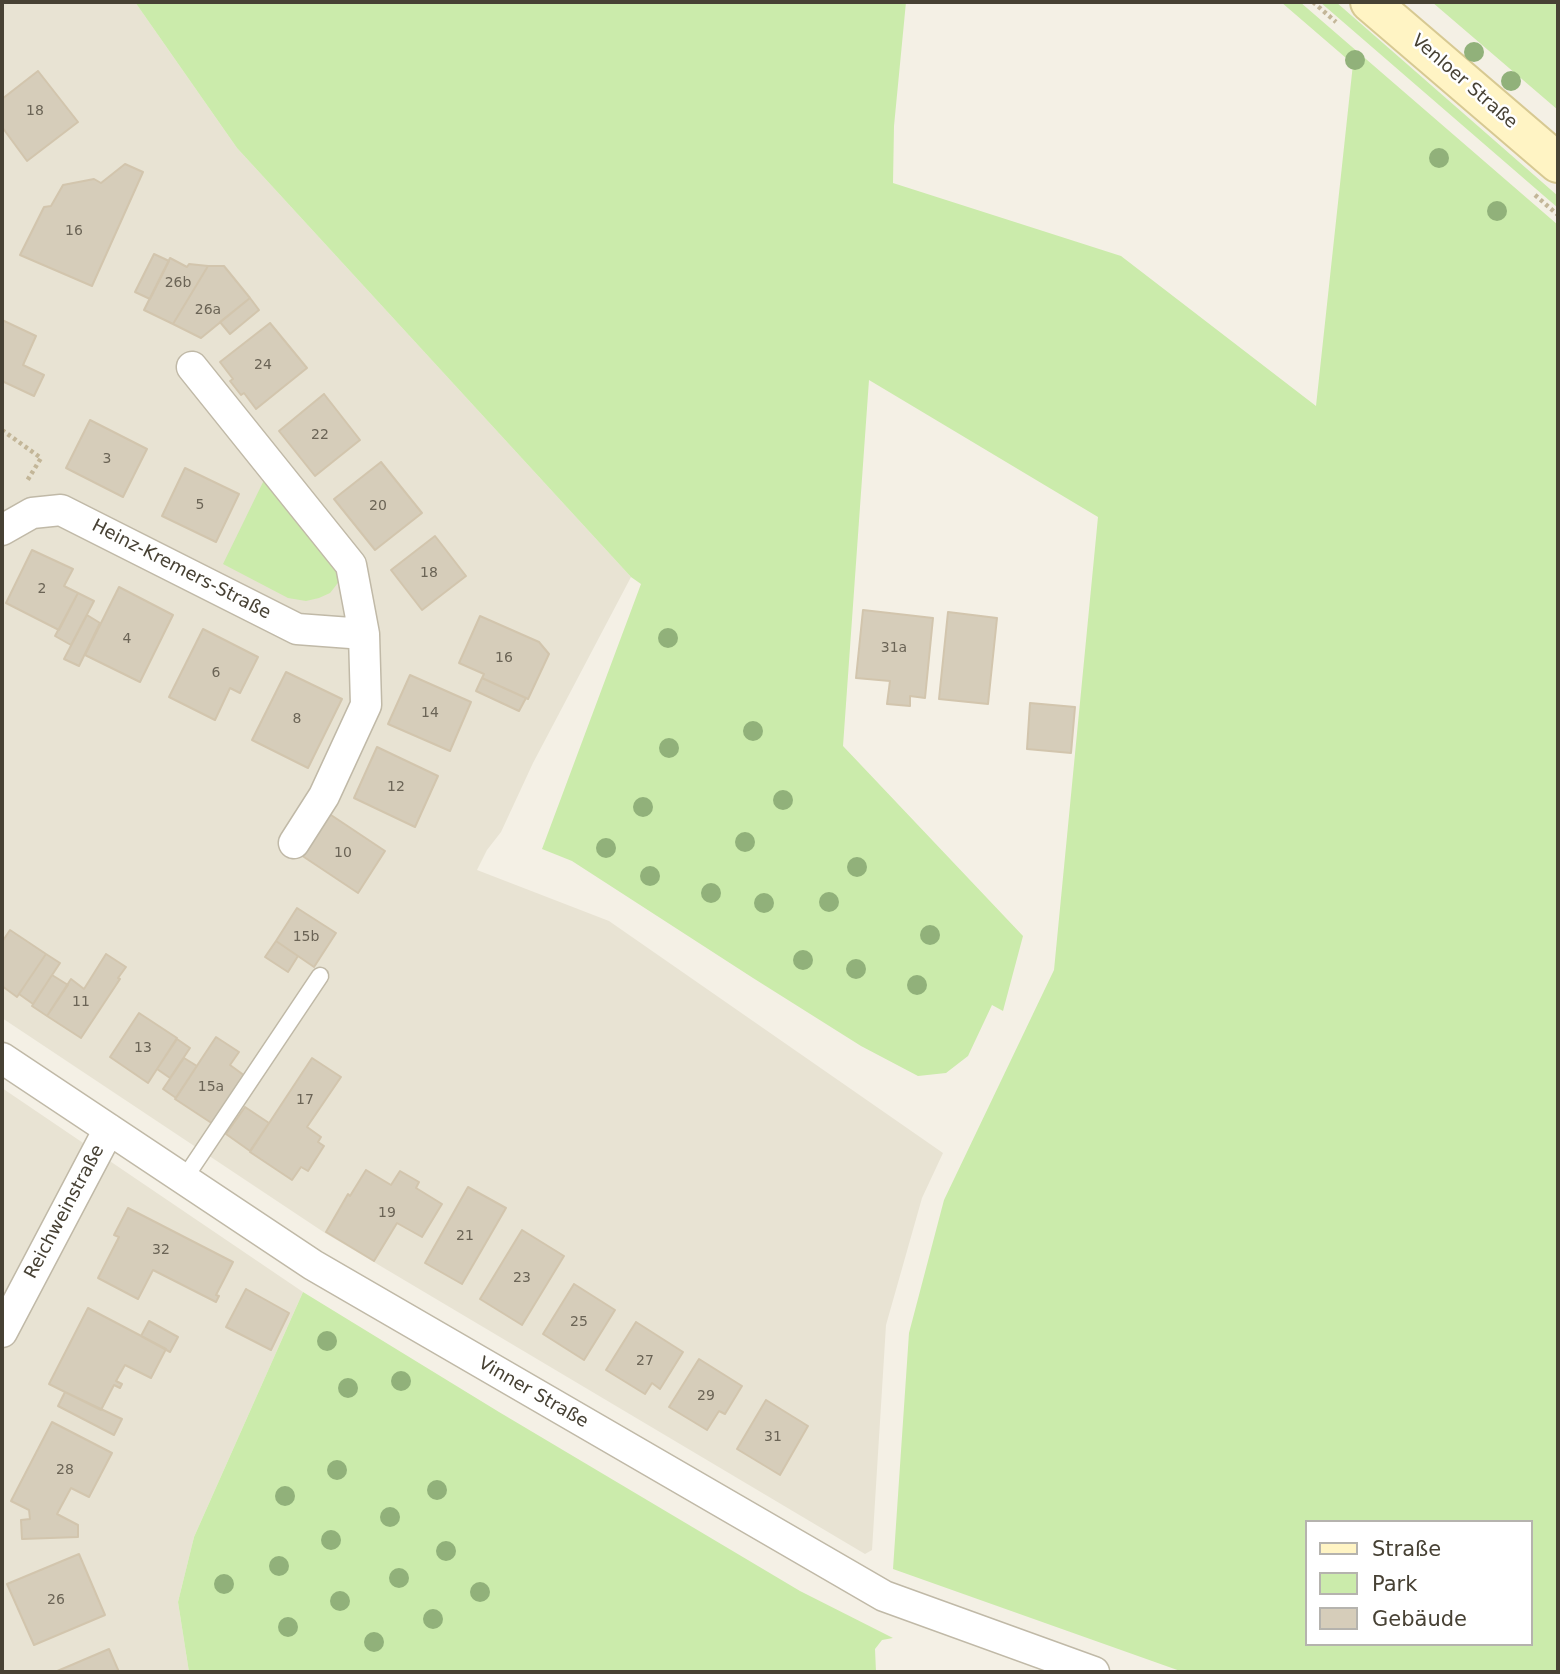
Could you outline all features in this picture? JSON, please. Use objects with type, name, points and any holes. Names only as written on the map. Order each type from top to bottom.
[{"type":"main road","name":"Venloer Straße","points":[[1370,2],[1558,163]]},
{"type":"street","points":[[192,367],[351,565],[364,634],[366,705],[324,796],[294,843]]},
{"type":"street","name":"Heinz-Kremers-Straße","points":[[2,530],[32,513],[61,510],[297,629],[364,634]]},
{"type":"street","name":"Vinner Straße","points":[[2,1058],[313,1265],[884,1596],[1094,1672]]},
{"type":"street","name":"Reichweinstraße","points":[[2,1332],[108,1129]]},
{"type":"lane","points":[[184,1179],[320,976]]},
{"type":"path","points":[[2,430],[41,458],[21,491]]},
{"type":"shaded area","points":[[2,2],[135,2],[237,148],[631,577],[533,763],[501,832],[487,850],[477,870],[609,921],[943,1153],[922,1198],[886,1325],[872,1550],[865,1554],[325,1233],[2,1018]]},
{"type":"shaded area","points":[[2,1088],[303,1292],[194,1537],[178,1602],[189,1672],[2,1672]]},
{"type":"green space","points":[[135,2],[906,2],[894,126],[893,183],[1121,256],[1316,406],[1353,64],[1281,2],[1300,2],[1558,225],[1558,1672],[1183,1672],[893,1569],[909,1333],[944,1200],[1054,970],[1098,517],[869,380],[843,746],[1023,936],[1003,1011],[992,1005],[968,1056],[946,1073],[918,1076],[861,1046],[572,861],[542,849],[641,584],[631,577],[237,148]]},
{"type":"green space","points":[[1320,2],[1336,2],[1558,196],[1558,208]]},
{"type":"green space","points":[[1432,2],[1558,2],[1558,110]]},
{"type":"green space","points":[[266,476],[342,571],[340,580],[330,593],[306,601],[288,598],[223,564]]},
{"type":"green space","points":[[303,1292],[800,1591],[893,1638],[882,1640],[875,1649],[876,1672],[189,1672],[178,1602],[194,1537]]},
{"type":"building","points":[[38,71],[78,122],[27,161],[2,127],[2,99]]},
{"type":"building","points":[[125,164],[143,172],[92,286],[20,255],[44,207],[51,206],[63,185],[94,179],[101,183]]},
{"type":"building","points":[[154,254],[169,261],[150,299],[135,292]]},
{"type":"building","points":[[170,258],[187,267],[189,264],[208,266],[173,324],[144,310]]},
{"type":"building","points":[[208,266],[224,266],[250,298],[201,338],[173,324]]},
{"type":"building","points":[[250,298],[259,310],[230,334],[220,322]]},
{"type":"building","points":[[2,320],[36,336],[23,365],[44,375],[34,396],[2,381]]},
{"type":"building","points":[[270,323],[307,368],[256,409],[230,381],[233,379],[220,362]]},
{"type":"building","points":[[324,394],[360,440],[315,476],[279,431]]},
{"type":"building","points":[[90,420],[147,449],[123,497],[66,468]]},
{"type":"building","points":[[381,462],[422,513],[375,550],[334,499]]},
{"type":"building","points":[[185,468],[239,494],[216,542],[162,516]]},
{"type":"building","points":[[435,536],[466,576],[422,610],[391,570]]},
{"type":"building","points":[[32,550],[73,569],[64,586],[78,593],[59,630],[6,603]]},
{"type":"building","points":[[119,587],[173,615],[140,682],[85,655]]},
{"type":"building","points":[[78,593],[94,601],[71,645],[55,636]]},
{"type":"building","points":[[863,610],[933,618],[925,698],[910,696],[910,706],[887,704],[890,681],[856,678]]},
{"type":"building","points":[[948,612],[997,618],[988,704],[939,699]]},
{"type":"building","points":[[87,615],[100,623],[79,666],[64,659]]},
{"type":"building","points":[[480,616],[539,642],[549,654],[528,699],[482,678],[484,674],[459,663]]},
{"type":"building","points":[[203,629],[258,657],[240,693],[230,688],[215,720],[169,697]]},
{"type":"building","points":[[286,672],[342,699],[308,768],[252,740]]},
{"type":"building","points":[[410,675],[471,702],[450,751],[388,724]]},
{"type":"building","points":[[482,678],[526,698],[519,711],[476,691]]},
{"type":"building","points":[[1030,703],[1075,707],[1071,753],[1027,749]]},
{"type":"building","points":[[377,747],[438,776],[415,827],[354,798]]},
{"type":"building","points":[[328,813],[385,851],[358,893],[301,855]]},
{"type":"building","points":[[297,908],[336,933],[314,967],[276,941]]},
{"type":"building","points":[[10,930],[46,954],[17,997],[2,986],[2,942]]},
{"type":"building","points":[[276,941],[298,956],[288,972],[265,957]]},
{"type":"building","points":[[46,954],[60,963],[33,1004],[19,994]]},
{"type":"building","points":[[106,954],[126,967],[81,1038],[47,1016],[71,979],[84,989]]},
{"type":"building","points":[[52,975],[68,985],[47,1016],[32,1006]]},
{"type":"building","points":[[139,1013],[177,1038],[148,1083],[110,1057]]},
{"type":"building","points":[[216,1037],[239,1052],[230,1065],[245,1076],[213,1124],[175,1099]]},
{"type":"building","points":[[177,1039],[190,1048],[170,1078],[157,1069]]},
{"type":"building","points":[[184,1058],[197,1066],[176,1098],[163,1089]]},
{"type":"building","points":[[312,1058],[341,1077],[307,1127],[321,1137],[318,1142],[324,1146],[308,1171],[301,1167],[292,1180],[250,1152]]},
{"type":"building","points":[[245,1107],[269,1123],[250,1151],[226,1134]]},
{"type":"building","points":[[366,1170],[391,1185],[400,1171],[419,1182],[416,1188],[442,1204],[422,1237],[397,1223],[374,1261],[326,1232],[348,1194],[350,1196]]},
{"type":"building","points":[[468,1187],[506,1208],[462,1284],[425,1263]]},
{"type":"building","points":[[128,1208],[233,1262],[216,1295],[219,1296],[216,1302],[153,1270],[138,1299],[98,1278],[119,1237],[114,1235]]},
{"type":"building","points":[[522,1230],[564,1256],[522,1325],[480,1299]]},
{"type":"building","points":[[574,1284],[615,1310],[584,1360],[543,1334]]},
{"type":"building","points":[[246,1289],[289,1313],[271,1350],[226,1327]]},
{"type":"building","points":[[88,1308],[166,1349],[151,1378],[125,1365],[116,1381],[122,1384],[120,1388],[114,1385],[101,1410],[49,1384]]},
{"type":"building","points":[[149,1321],[178,1337],[170,1352],[141,1336]]},
{"type":"building","points":[[636,1322],[683,1352],[660,1389],[652,1383],[645,1394],[606,1370]]},
{"type":"building","points":[[699,1359],[742,1386],[725,1414],[719,1411],[707,1430],[669,1407]]},
{"type":"building","points":[[65,1392],[122,1419],[114,1435],[58,1406]]},
{"type":"building","points":[[766,1400],[808,1426],[780,1475],[737,1449]]},
{"type":"building","points":[[52,1422],[112,1453],[89,1497],[71,1488],[57,1514],[78,1525],[78,1537],[22,1539],[21,1520],[30,1519],[29,1510],[11,1501]]},
{"type":"building","points":[[79,1554],[105,1615],[34,1645],[7,1584]]},
{"type":"building","points":[[109,1649],[119,1672],[55,1672]]}]
